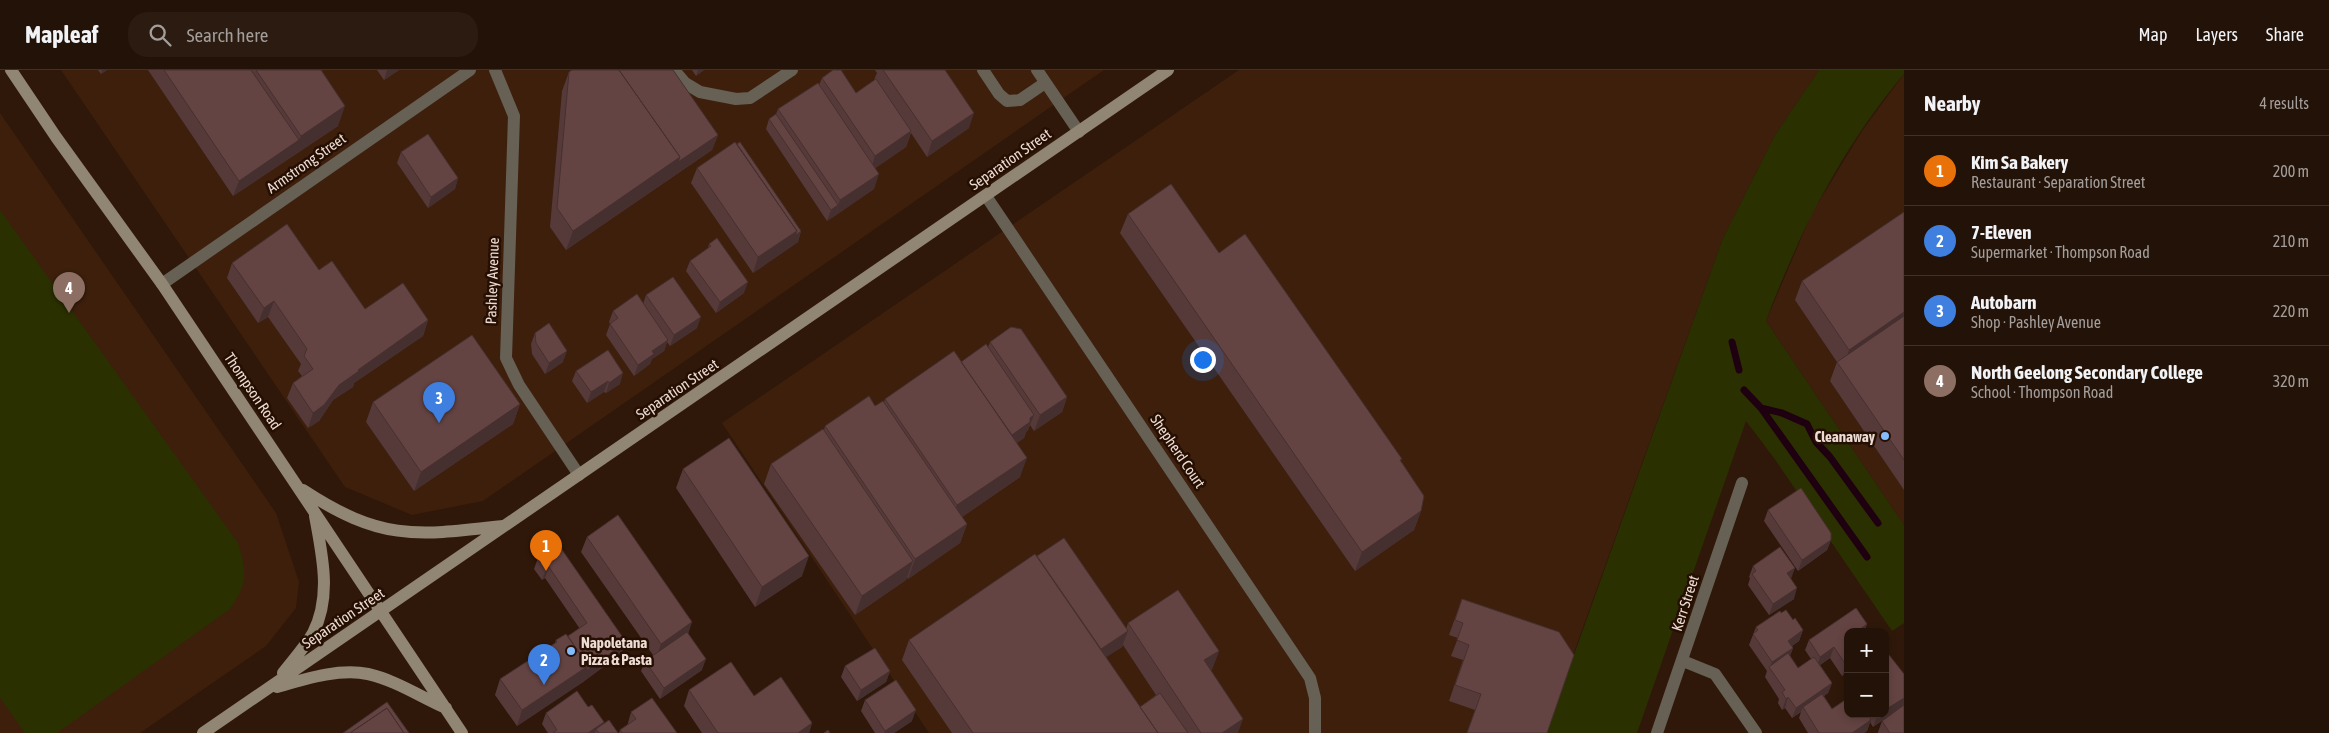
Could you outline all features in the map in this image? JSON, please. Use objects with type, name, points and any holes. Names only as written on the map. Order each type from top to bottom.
[{"type":"main road","name":"Thompson Road","points":[[12,70],[61,144],[162,284],[462,733]]},
{"type":"main road","name":"Separation Street","points":[[203,733],[1168,70]]},
{"type":"main road","points":[[299,488],[340,514],[390,531],[434,534],[505,526]]},
{"type":"main road","points":[[276,683],[310,638],[319,620],[323,605],[323,559],[314,510]]},
{"type":"main road","points":[[263,691],[315,677],[360,673],[382,679],[446,708]]},
{"type":"street","name":"Armstrong Street","points":[[162,284],[470,70]]},
{"type":"street","name":"Pashley Avenue","points":[[495,70],[514,116],[506,358],[519,385],[579,475]]},
{"type":"street","points":[[674,70],[685,83],[700,92],[736,99],[750,98],[792,70]]},
{"type":"street","points":[[983,70],[999,94],[1007,101],[1020,100],[1046,83]]},
{"type":"street","points":[[1037,70],[1079,132]]},
{"type":"street","name":"Shepherd Court","points":[[986,196],[1310,678],[1315,698],[1315,733]]},
{"type":"street","name":"Kerr Street","points":[[1657,733],[1742,483]]},
{"type":"street","points":[[1683,661],[1714,674],[1756,733]]},
{"type":"shaded area","points":[[61,70],[1104,70],[483,501],[412,515],[345,487]]},
{"type":"shaded area","points":[[1239,70],[1819,70],[1775,135],[1723,238],[1545,733],[929,733],[722,423]]},
{"type":"shaded area","points":[[1904,74],[1904,525],[1766,321],[1812,213],[1862,131]]},
{"type":"shaded area","points":[[0,113],[276,513],[299,582],[296,608],[266,646],[140,733],[0,733]]},
{"type":"green space","points":[[1819,70],[1904,70],[1904,74],[1861,130],[1824,191],[1793,255],[1766,321],[1904,525],[1904,623],[1892,631],[1774,458],[1746,421],[1637,733],[1546,733],[1723,238],[1775,135]]},
{"type":"green space","points":[[0,210],[238,543],[244,570],[243,585],[230,609],[57,733],[25,733],[0,698]]},
{"type":"building","points":[[164,70],[251,70],[299,140],[239,181]]},
{"type":"building","points":[[256,70],[321,70],[345,106],[301,136]]},
{"type":"building","points":[[572,70],[619,70],[680,157],[573,231],[557,208],[569,72]]},
{"type":"building","points":[[619,70],[673,70],[718,135],[678,162],[680,157]]},
{"type":"building","points":[[833,70],[841,70],[856,93],[876,79],[911,131],[875,156],[822,78]]},
{"type":"building","points":[[883,70],[945,70],[974,113],[932,141]]},
{"type":"building","points":[[818,83],[879,174],[840,200],[778,109]]},
{"type":"building","points":[[776,114],[838,205],[831,210],[769,119]]},
{"type":"building","points":[[428,134],[458,178],[431,197],[401,152]]},
{"type":"building","points":[[735,142],[797,231],[758,257],[697,168]]},
{"type":"building","points":[[740,142],[801,231],[795,236],[797,231],[737,144]]},
{"type":"building","points":[[1171,184],[1219,253],[1245,234],[1402,459],[1400,460],[1424,496],[1421,511],[1362,552],[1128,214]]},
{"type":"building","points":[[1904,212],[1904,312],[1849,350],[1802,281]]},
{"type":"building","points":[[287,224],[319,270],[332,261],[365,309],[403,283],[428,320],[339,385],[324,405],[313,413],[293,383],[313,369],[304,356],[307,349],[274,301],[264,308],[232,263]]},
{"type":"building","points":[[717,238],[748,282],[720,302],[690,261],[711,246],[709,244]]},
{"type":"building","points":[[673,277],[701,317],[674,335],[646,295]]},
{"type":"building","points":[[637,294],[668,340],[652,351],[654,354],[638,365],[610,324],[618,318],[613,311]]},
{"type":"building","name":"Cleanaway","points":[[1904,316],[1904,460],[1837,362]]},
{"type":"building","points":[[549,323],[567,351],[549,363],[536,343],[535,333]]},
{"type":"building","points":[[1011,327],[1021,329],[1067,397],[1040,415],[990,342]]},
{"type":"building","points":[[472,335],[520,404],[421,472],[373,402]]},
{"type":"building","points":[[986,344],[1034,415],[1030,418],[1030,422],[1012,435],[961,362]]},
{"type":"building","points":[[608,350],[623,373],[591,392],[576,371]]},
{"type":"building","points":[[954,351],[1027,458],[957,505],[885,399]]},
{"type":"building","points":[[869,396],[875,406],[883,401],[967,524],[915,559],[825,426]]},
{"type":"building","points":[[823,429],[913,561],[862,596],[771,464]]},
{"type":"building","points":[[729,438],[809,556],[762,587],[683,469]]},
{"type":"building","points":[[1801,488],[1831,533],[1831,540],[1802,560],[1768,510]]},
{"type":"building","points":[[618,515],[692,622],[661,644],[587,537]]},
{"type":"building","points":[[1064,538],[1128,631],[1101,649],[1037,556]]},
{"type":"building","points":[[558,544],[626,642],[586,671],[588,666],[568,636],[587,623],[549,567],[546,569],[538,558]]},
{"type":"building","points":[[1780,547],[1795,568],[1787,573],[1797,588],[1773,604],[1752,574],[1756,571],[1753,566]]},
{"type":"building","points":[[1035,554],[1158,733],[973,733],[909,640]]},
{"type":"building","points":[[1178,590],[1219,651],[1204,660],[1243,719],[1222,733],[1201,733],[1128,623]]},
{"type":"building","points":[[1462,599],[1559,632],[1574,655],[1547,733],[1467,733],[1481,694],[1455,685],[1469,645],[1457,640],[1463,623],[1455,620]]},
{"type":"building","points":[[1856,608],[1867,624],[1862,628],[1844,628],[1844,662],[1834,647],[1820,657],[1809,640]]},
{"type":"building","points":[[1786,610],[1793,620],[1795,618],[1803,630],[1788,641],[1793,648],[1772,662],[1753,634],[1758,630],[1756,627],[1780,611],[1781,613]]},
{"type":"building","points":[[687,632],[706,659],[664,688],[645,661]]},
{"type":"building","points":[[566,634],[588,666],[522,710],[500,679],[557,642],[556,640]]},
{"type":"building","points":[[875,648],[890,671],[861,690],[845,666]]},
{"type":"building","points":[[1788,653],[1798,668],[1814,657],[1832,683],[1796,708],[1788,697],[1786,699],[1782,692],[1785,690],[1769,667]]},
{"type":"building","points":[[1889,655],[1904,674],[1904,698],[1889,707]]},
{"type":"building","points":[[731,662],[754,696],[781,677],[812,723],[798,733],[718,733],[689,690]]},
{"type":"building","points":[[896,680],[916,710],[885,731],[865,700]]},
{"type":"building","points":[[577,691],[588,707],[592,705],[604,722],[588,733],[553,733],[557,730],[546,713]]},
{"type":"building","points":[[1160,693],[1188,733],[1158,733],[1140,707]]},
{"type":"building","points":[[1822,694],[1832,709],[1844,701],[1844,718],[1870,718],[1871,720],[1852,733],[1819,733],[1803,707]]},
{"type":"building","points":[[652,698],[677,733],[622,733],[620,730],[636,719],[631,712]]},
{"type":"building","points":[[387,702],[409,733],[404,733],[387,708],[350,733],[343,733]]},
{"type":"building","points":[[1904,705],[1904,733],[1890,733],[1882,721],[1889,718],[1889,716]]},
{"type":"building","points":[[387,708],[404,733],[350,733]]},
{"type":"building","points":[[609,720],[618,733],[599,733],[596,729]]},
{"type":"waterway","points":[[1732,342],[1739,370]]},
{"type":"waterway","points":[[1744,390],[1761,408],[1782,413],[1807,424],[1816,442],[1830,457],[1878,523]]},
{"type":"waterway","points":[[1761,408],[1867,557]]},
{"type":"place","name":"North Geelong Secondary College","points":[[69,313]]},
{"type":"place","name":"Autobarn","points":[[439,423]]},
{"type":"place","name":"Cleanaway","points":[[1885,436]]},
{"type":"place","name":"Kim Sa Bakery","points":[[546,571]]},
{"type":"place","name":"Napoletana Pizza & Pasta","points":[[571,651]]},
{"type":"place","name":"7-Eleven","points":[[544,685]]}]
